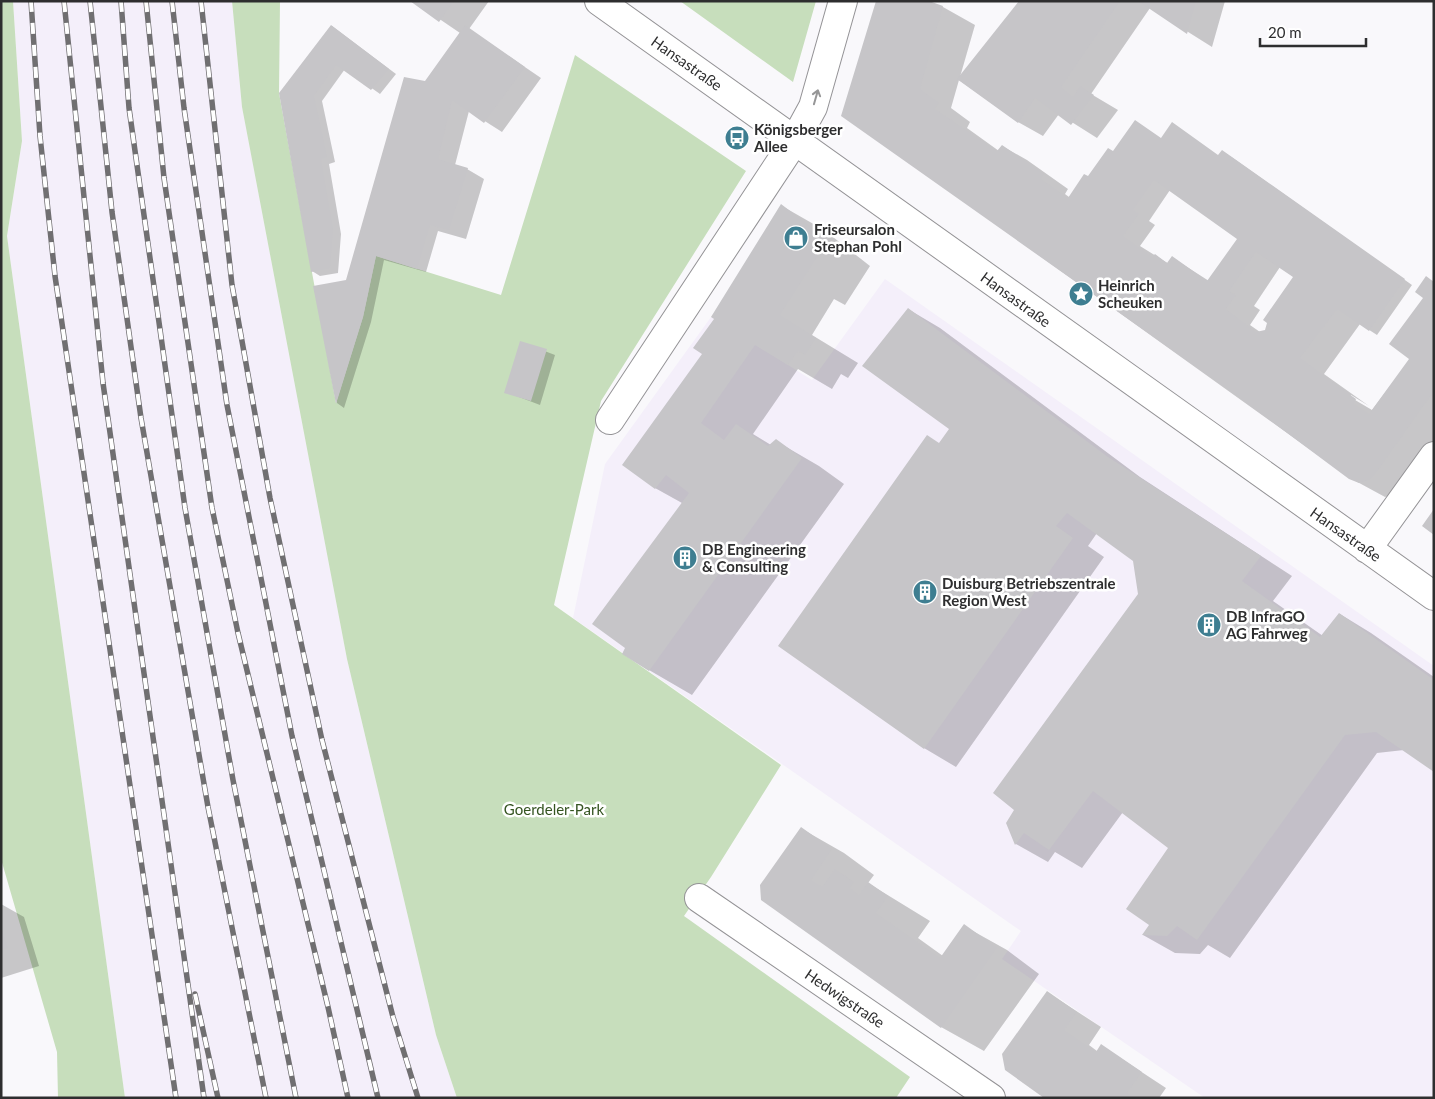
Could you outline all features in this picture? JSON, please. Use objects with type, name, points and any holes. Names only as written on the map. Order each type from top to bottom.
[{"type":"street","name":"Hansastraße","points":[[599,1],[1434,596]]},
{"type":"street","points":[[610,420],[794,140],[813,107],[843,1]]},
{"type":"street","points":[[1367,549],[1434,456]]},
{"type":"street","name":"Hedwigstraße","points":[[699,898],[991,1098]]},
{"type":"shaded area","points":[[13,1],[232,1],[242,107],[347,659],[436,1035],[457,1098],[125,1098],[7,236],[22,141]]},
{"type":"shaded area","points":[[885,279],[1434,666],[1434,1098],[1205,1098],[1002,959],[1021,931],[573,618],[605,464],[711,317],[812,380]]},
{"type":"green space","points":[[1,1],[13,1],[22,141],[7,236],[125,1098],[58,1098],[57,1052],[1,859]]},
{"type":"green space","name":"Goerdeler-Park","points":[[232,1],[280,1],[279,93],[336,403],[363,317],[376,256],[501,295],[575,55],[746,171],[601,401],[554,605],[781,765],[711,877],[684,916],[910,1077],[896,1098],[457,1098],[436,1035],[347,659],[242,107]]},
{"type":"green space","points":[[680,1],[816,1],[793,82]]},
{"type":"building","points":[[410,1],[454,1],[439,22]]},
{"type":"building","points":[[876,1],[929,1],[943,6],[920,89],[939,103],[935,109],[997,151],[1002,145],[1044,174],[1041,179],[1068,198],[1084,174],[1088,176],[1108,148],[1113,151],[1135,120],[1161,138],[1172,122],[1218,155],[1222,150],[1405,279],[1369,331],[1337,309],[1300,358],[1356,399],[1354,404],[1369,414],[1409,359],[1389,344],[1423,298],[1415,292],[1426,276],[1434,282],[1434,391],[1376,473],[1369,480],[1359,483],[1349,479],[1240,398],[841,116]],"holes":[[[1154,180],[1237,239],[1207,281],[1172,256],[1167,263],[1155,254],[1152,257],[1123,236],[1139,214],[1133,210]],[[1256,252],[1293,277],[1263,320],[1267,323],[1265,330],[1256,332],[1226,309],[1236,295],[1229,291]]]},
{"type":"building","points":[[1019,1],[1120,1],[1061,87],[1073,97],[1080,86],[1094,95],[1071,125],[1035,98],[1018,123],[957,79]]},
{"type":"building","points":[[1138,1],[1196,1],[1187,34]]},
{"type":"building","points":[[331,25],[389,69],[371,90],[336,65],[314,96],[327,157],[321,159],[333,229],[330,268],[311,272],[279,93]]},
{"type":"building","points":[[465,25],[525,67],[484,123],[452,100],[438,159],[468,168],[449,230],[430,225],[417,269],[376,256],[363,317],[336,404],[313,286],[346,280],[404,77],[425,81]]},
{"type":"building","name":"DB Engineering & Consulting","points":[[781,204],[828,240],[780,315],[816,338],[805,355],[798,351],[788,365],[755,345],[701,423],[724,440],[736,424],[768,446],[776,439],[802,458],[649,671],[622,654],[625,648],[592,624],[689,493],[666,475],[655,489],[622,465],[702,354],[693,348],[714,319],[711,317]]},
{"type":"building","name":"DB InfraGO AG Fahrweg","points":[[908,308],[1108,457],[1261,556],[1242,581],[1320,637],[1339,613],[1434,680],[1434,772],[1376,732],[1345,735],[1197,940],[1177,926],[1167,936],[1142,935],[1149,925],[1126,909],[1168,848],[1093,791],[1049,850],[1024,833],[1015,845],[1006,823],[1014,810],[993,793],[1138,594],[1133,561],[1067,513],[1056,526],[1073,538],[924,749],[778,646],[927,435],[939,443],[949,429],[862,366]]},
{"type":"building","points":[[520,341],[547,349],[531,401],[504,393]]},
{"type":"building","points":[[1434,509],[1434,535],[1422,526]]},
{"type":"building","points":[[801,827],[832,849],[811,880],[822,887],[835,869],[854,882],[850,888],[859,895],[868,882],[888,896],[876,913],[940,958],[964,924],[997,948],[941,1028],[761,900],[760,885]]},
{"type":"building","points":[[1,928],[8,948],[1,950]]},
{"type":"building","points":[[1047,991],[1077,1012],[1064,1030],[1096,1052],[1101,1044],[1142,1072],[1127,1093],[1134,1098],[1044,1098],[1005,1070],[1002,1054]]},
{"type":"railway","points":[[31,1],[40,136],[55,276],[176,1098]]},
{"type":"railway","points":[[64,1],[103,383],[204,1098]]},
{"type":"railway","points":[[90,1],[112,212],[141,418],[208,807],[266,1098]]},
{"type":"railway","points":[[121,1],[129,108],[185,508],[233,780],[296,1098]]},
{"type":"railway","points":[[146,1],[164,178],[212,508],[238,633],[348,1098]]},
{"type":"railway","points":[[172,1],[184,108],[227,405],[292,736],[378,1098]]},
{"type":"railway","points":[[201,1],[232,285],[270,498],[322,740],[393,1017],[418,1098]]},
{"type":"railway","points":[[195,994],[218,1098]]},
{"type":"place","name":"Königsberger Allee","points":[[737,138]]},
{"type":"place","name":"Friseursalon Stephan Pohl","points":[[796,238]]},
{"type":"place","name":"Heinrich Scheuken","points":[[1081,294]]},
{"type":"place","name":"DB Engineering & Consulting","points":[[685,558]]},
{"type":"place","name":"Duisburg Betriebszentrale Region West","points":[[925,592]]},
{"type":"place","name":"DB InfraGO AG Fahrweg","points":[[1209,625]]}]
